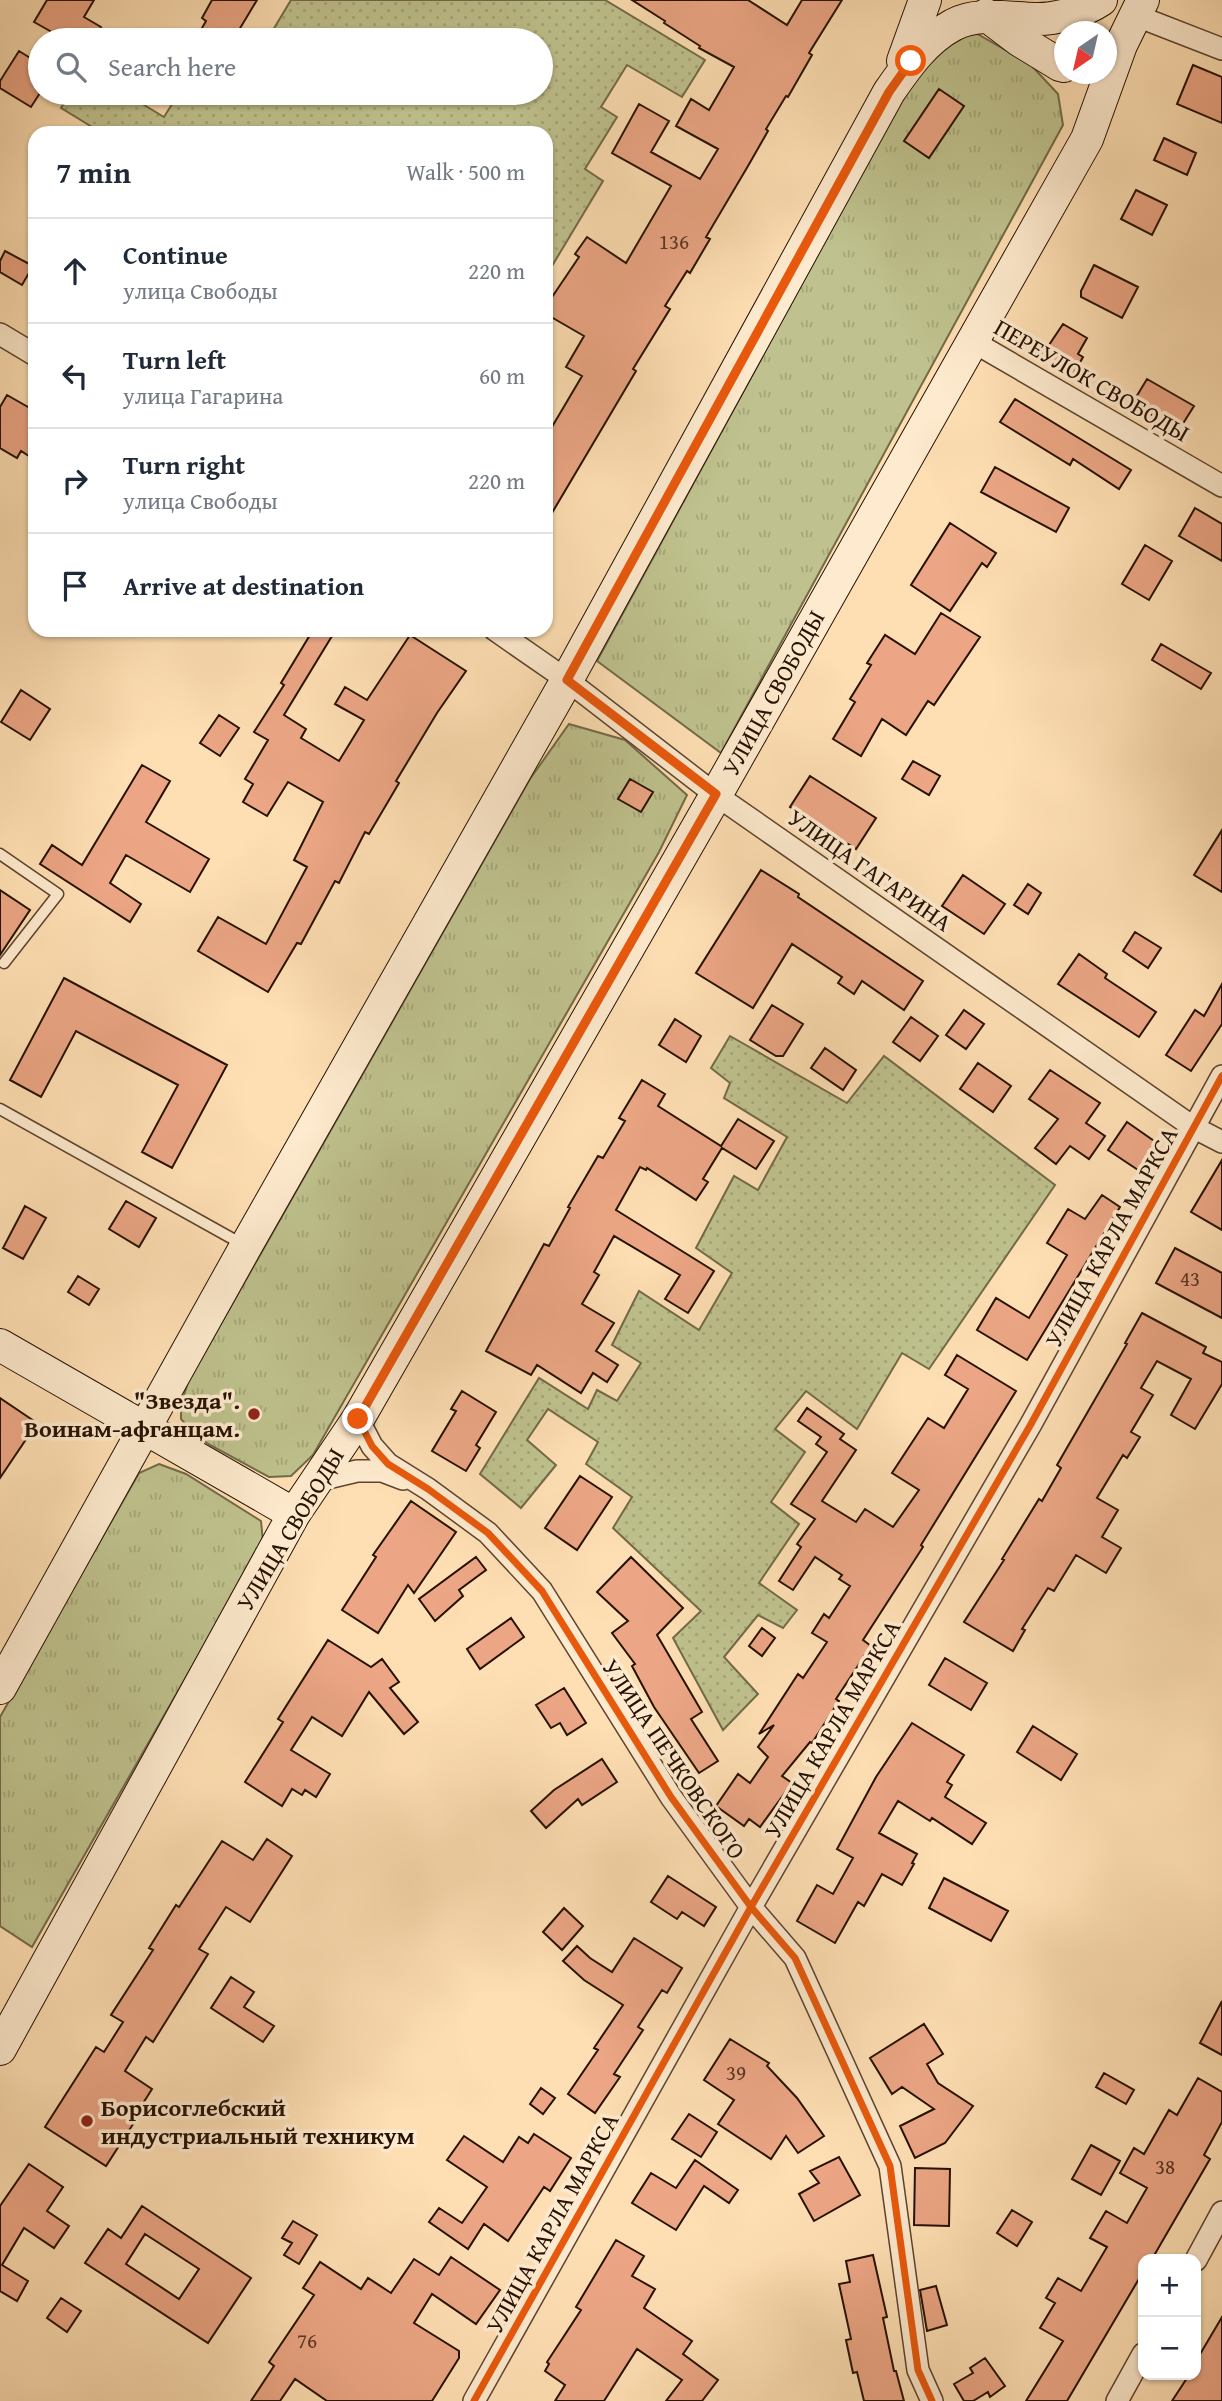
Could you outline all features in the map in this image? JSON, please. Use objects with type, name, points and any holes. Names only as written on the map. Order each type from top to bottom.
[{"type":"main road","points":[[0,1688],[246,1246],[567,680],[889,92],[913,37],[925,0]]},
{"type":"main road","points":[[1037,19],[1090,8],[1101,0]]},
{"type":"main road","points":[[889,92],[911,61],[933,38],[955,23],[989,6],[1037,19],[1054,29]]},
{"type":"main road","points":[[989,6],[1019,40],[1054,61]]},
{"type":"main road","name":"УЛИЦА СВОБОДЫ","points":[[1117,46],[1140,8]]},
{"type":"main road","name":"УЛИЦА СВОБОДЫ","points":[[1087,139],[1091,104],[1088,84]]},
{"type":"main road","name":"УЛИЦА СВОБОДЫ","points":[[0,2049],[294,1514],[358,1419],[1087,139],[1104,84]]},
{"type":"main road","points":[[0,1345],[294,1514]]},
{"type":"street","points":[[1140,8],[1222,49]]},
{"type":"street","points":[[0,334],[28,351]]},
{"type":"street","name":"ПЕРЕУЛОК СВОБОДЫ","points":[[972,341],[1222,486]]},
{"type":"street","name":"УЛИЦА ГАГАРИНА","points":[[505,637],[567,680],[716,794],[1193,1126],[1222,1142]]},
{"type":"street","name":"УЛИЦА КАРЛА МАРКСА","points":[[474,2401],[751,1907],[1031,1424],[1222,1076]]},
{"type":"street","points":[[358,1419],[372,1446],[388,1464],[428,1489]]},
{"type":"street","points":[[315,1481],[357,1471],[382,1471],[428,1489]]},
{"type":"street","name":"УЛИЦА ПЕЧКОВСКОГО","points":[[428,1489],[488,1533],[542,1591],[671,1797],[751,1907],[795,1958],[890,2166],[918,2370],[932,2401]]},
{"type":"street","points":[[1199,2254],[1222,2212]]},
{"type":"street","points":[[1118,2401],[1138,2363]]},
{"type":"lane","points":[[0,853],[58,894],[1,964]]},
{"type":"lane","points":[[0,1109],[246,1246]]},
{"type":"green space","points":[[291,0],[605,0],[705,60],[682,97],[627,65],[601,107],[617,117],[585,169],[603,181],[553,264],[553,126],[91,126],[61,108],[63,105],[144,105],[164,117],[172,105],[553,105],[553,28],[274,28]]},
{"type":"green space","points":[[974,32],[1030,64],[1058,94],[1063,125],[721,753],[597,661],[924,59]]},
{"type":"green space","points":[[569,724],[625,740],[687,795],[659,852],[313,1455],[291,1476],[269,1477],[210,1445],[194,1434],[181,1419],[181,1405],[188,1382],[530,779]]},
{"type":"green space","points":[[730,1036],[847,1103],[884,1056],[1055,1185],[929,1369],[902,1353],[857,1429],[806,1391],[775,1429],[805,1452],[771,1502],[799,1524],[759,1583],[797,1610],[783,1628],[758,1615],[724,1657],[758,1694],[723,1730],[673,1638],[701,1611],[613,1528],[632,1497],[586,1464],[598,1442],[548,1409],[527,1440],[556,1465],[521,1508],[480,1474],[539,1378],[588,1409],[597,1390],[617,1401],[641,1363],[612,1345],[639,1291],[699,1330],[732,1273],[696,1248],[734,1176],[758,1190],[787,1137],[724,1098],[730,1083],[711,1068]]},
{"type":"green space","points":[[159,1464],[186,1474],[261,1521],[263,1542],[32,1947],[0,1926],[0,1717],[139,1473]]},
{"type":"building","points":[[47,0],[94,0],[84,17],[101,27],[45,28],[34,22]]},
{"type":"building","points":[[212,0],[257,0],[240,28],[202,28],[206,21],[202,18]]},
{"type":"building","points":[[632,0],[748,0],[787,25],[802,0],[842,0],[809,53],[812,55],[766,129],[768,131],[706,237],[710,239],[690,273],[687,271],[665,306],[670,309],[553,511],[553,425],[582,376],[566,367],[584,336],[553,318],[553,296],[579,257],[575,254],[587,237],[626,263],[671,186],[612,153],[639,104],[669,121],[651,152],[700,179],[718,149],[676,126],[691,99],[709,110],[734,67],[699,48],[700,46],[664,23],[665,21]]},
{"type":"building","points":[[19,51],[28,57],[28,105],[32,105],[31,107],[0,88],[0,81]]},
{"type":"building","points":[[1193,65],[1222,77],[1222,123],[1177,104]]},
{"type":"building","points":[[939,89],[964,106],[929,158],[904,141]]},
{"type":"building","points":[[1164,138],[1196,153],[1187,175],[1154,160]]},
{"type":"building","points":[[1136,190],[1167,205],[1152,235],[1121,219]]},
{"type":"building","points":[[5,251],[28,263],[28,275],[22,285],[0,272],[0,261]]},
{"type":"building","points":[[1094,265],[1138,287],[1122,318],[1081,297],[1081,291]]},
{"type":"building","points":[[1063,324],[1087,338],[1078,354],[1083,357],[1073,375],[1041,357]]},
{"type":"building","points":[[1147,379],[1194,406],[1179,430],[1132,404]]},
{"type":"building","points":[[7,395],[28,407],[28,456],[21,451],[17,458],[0,448],[0,407]]},
{"type":"building","points":[[1015,399],[1131,470],[1119,489],[1073,459],[1070,465],[1000,422]]},
{"type":"building","points":[[995,467],[1069,508],[1056,532],[981,492]]},
{"type":"building","points":[[1195,508],[1222,524],[1222,561],[1179,536]]},
{"type":"building","points":[[950,523],[996,553],[987,567],[982,563],[950,611],[911,585]]},
{"type":"building","points":[[1145,545],[1172,561],[1149,600],[1122,584]]},
{"type":"building","points":[[941,613],[980,637],[934,705],[928,701],[906,735],[882,719],[861,756],[833,739],[855,702],[850,699],[871,665],[867,663],[885,635],[915,654]]},
{"type":"building","points":[[309,637],[331,637],[284,715],[306,729],[301,738],[339,761],[364,720],[335,704],[345,687],[367,700],[409,637],[413,637],[466,671],[396,781],[399,783],[369,834],[365,832],[339,883],[335,881],[301,944],[297,943],[268,992],[198,951],[218,917],[266,944],[307,867],[294,860],[323,802],[288,782],[267,816],[243,802],[253,784],[245,779],[268,740],[254,732],[284,685],[281,683]]},
{"type":"building","points":[[1161,644],[1211,673],[1201,689],[1152,660]]},
{"type":"building","points":[[21,690],[50,709],[30,740],[1,722]]},
{"type":"building","points":[[219,715],[239,728],[220,756],[200,743]]},
{"type":"building","points":[[913,761],[940,776],[929,795],[902,779]]},
{"type":"building","points":[[142,765],[170,781],[146,822],[209,859],[190,892],[126,855],[110,883],[141,904],[130,922],[40,864],[52,845],[82,865]]},
{"type":"building","points":[[810,776],[876,818],[856,849],[790,807]]},
{"type":"building","points":[[630,779],[653,792],[641,812],[618,799]]},
{"type":"building","points":[[1222,830],[1222,892],[1194,875]]},
{"type":"building","points":[[761,870],[923,981],[904,1010],[862,981],[854,994],[838,983],[842,977],[792,944],[753,1008],[696,973]]},
{"type":"building","points":[[963,875],[1005,904],[984,934],[942,906]]},
{"type":"building","points":[[1028,884],[1041,893],[1028,914],[1014,905]]},
{"type":"building","points":[[0,890],[30,910],[0,955]]},
{"type":"building","points":[[1135,932],[1161,948],[1148,968],[1123,951]]},
{"type":"building","points":[[1079,954],[1107,974],[1105,978],[1156,1012],[1139,1037],[1058,984]]},
{"type":"building","points":[[64,978],[227,1065],[172,1168],[142,1152],[178,1085],[76,1031],[41,1097],[10,1080]]},
{"type":"building","points":[[1222,984],[1222,1024],[1191,1071],[1166,1055],[1195,1010],[1204,1016]]},
{"type":"building","points":[[772,1005],[803,1024],[783,1056],[776,1056],[750,1040]]},
{"type":"building","points":[[964,1010],[984,1024],[966,1049],[946,1035]]},
{"type":"building","points":[[911,1017],[938,1036],[920,1061],[893,1042]]},
{"type":"building","points":[[675,1019],[701,1036],[686,1062],[659,1045]]},
{"type":"building","points":[[825,1048],[856,1070],[843,1090],[811,1068]]},
{"type":"building","points":[[978,1063],[1011,1086],[993,1112],[960,1089]]},
{"type":"building","points":[[1050,1070],[1100,1103],[1086,1123],[1105,1136],[1089,1159],[1070,1146],[1056,1164],[1035,1148],[1058,1119],[1029,1099]]},
{"type":"building","points":[[642,1080],[665,1094],[658,1106],[721,1146],[738,1119],[774,1141],[756,1169],[722,1148],[703,1179],[708,1182],[696,1200],[647,1168],[646,1170],[640,1167],[616,1210],[714,1271],[688,1313],[665,1299],[680,1275],[614,1236],[594,1272],[599,1275],[582,1304],[614,1323],[596,1351],[618,1365],[607,1382],[593,1373],[581,1393],[537,1365],[531,1375],[486,1351],[544,1244],[549,1246],[598,1156],[603,1158],[625,1121],[619,1118]]},
{"type":"building","points":[[1127,1122],[1157,1143],[1138,1170],[1108,1150]]},
{"type":"building","points":[[1222,1160],[1222,1230],[1191,1212]]},
{"type":"building","points":[[1102,1195],[1120,1207],[1027,1360],[977,1330],[996,1298],[1029,1318],[1067,1255],[1047,1243],[1068,1209],[1085,1219]]},
{"type":"building","points":[[126,1201],[156,1218],[139,1247],[109,1229]]},
{"type":"building","points":[[25,1206],[46,1218],[23,1259],[3,1248]]},
{"type":"building","points":[[1175,1248],[1222,1273],[1222,1318],[1156,1283]]},
{"type":"building","points":[[78,1276],[99,1289],[89,1305],[68,1292]]},
{"type":"building","points":[[1142,1313],[1206,1347],[1203,1353],[1222,1362],[1222,1384],[1195,1429],[1171,1415],[1191,1379],[1157,1361],[1141,1388],[1153,1395],[1131,1432],[1140,1437],[1127,1458],[1123,1455],[1097,1498],[1118,1510],[1102,1537],[1121,1548],[1106,1573],[1076,1555],[1054,1591],[1048,1588],[1022,1629],[1025,1630],[1013,1651],[964,1622],[1039,1499],[1042,1501],[1061,1468],[1057,1465]]},
{"type":"building","points":[[957,1355],[1016,1391],[921,1545],[923,1547],[863,1640],[871,1646],[836,1699],[839,1701],[812,1743],[810,1742],[782,1776],[792,1783],[760,1827],[749,1819],[744,1826],[716,1806],[738,1774],[750,1783],[768,1757],[758,1747],[774,1725],[759,1734],[798,1674],[803,1678],[827,1642],[812,1633],[824,1614],[829,1618],[850,1586],[839,1579],[842,1575],[815,1557],[793,1590],[779,1581],[801,1547],[797,1544],[815,1519],[791,1504],[827,1452],[816,1444],[821,1437],[798,1421],[807,1408],[844,1434],[840,1439],[856,1450],[822,1501],[856,1522],[865,1509],[893,1527],[919,1490],[892,1473],[928,1418],[944,1428],[968,1389],[945,1375]]},
{"type":"building","points":[[462,1391],[496,1412],[476,1445],[480,1448],[466,1471],[432,1451],[456,1411],[451,1409]]},
{"type":"building","points":[[0,1398],[37,1423],[0,1478]]},
{"type":"building","points":[[580,1476],[612,1497],[577,1550],[545,1528]]},
{"type":"building","points":[[411,1501],[456,1532],[414,1593],[408,1585],[378,1633],[342,1610],[376,1557],[373,1555]]},
{"type":"building","points":[[476,1557],[486,1570],[459,1590],[463,1596],[435,1621],[419,1599]]},
{"type":"building","points":[[631,1557],[683,1608],[657,1635],[702,1712],[691,1719],[718,1761],[699,1773],[654,1707],[632,1666],[635,1664],[612,1633],[628,1621],[597,1592]]},
{"type":"building","points":[[511,1618],[524,1637],[480,1669],[467,1649]]},
{"type":"building","points":[[762,1628],[775,1638],[762,1656],[749,1646]]},
{"type":"building","points":[[328,1640],[371,1667],[382,1659],[399,1682],[390,1688],[418,1722],[404,1734],[369,1692],[342,1736],[312,1717],[291,1750],[330,1774],[316,1797],[305,1790],[302,1795],[292,1789],[282,1806],[245,1782],[283,1722],[278,1719]]},
{"type":"building","points":[[945,1658],[987,1683],[971,1710],[929,1685]]},
{"type":"building","points":[[564,1688],[586,1723],[567,1735],[560,1723],[551,1728],[536,1705]]},
{"type":"building","points":[[912,1723],[964,1755],[947,1782],[952,1785],[945,1797],[986,1823],[972,1844],[932,1818],[930,1821],[898,1801],[879,1833],[917,1854],[912,1863],[914,1864],[902,1885],[882,1874],[864,1906],[858,1902],[835,1943],[797,1921],[817,1885],[833,1894],[853,1858],[837,1849],[876,1777]]},
{"type":"building","points":[[1033,1726],[1077,1754],[1061,1780],[1017,1752]]},
{"type":"building","points":[[602,1759],[617,1782],[582,1805],[578,1799],[546,1828],[531,1811],[554,1790]]},
{"type":"building","points":[[267,1839],[292,1856],[250,1922],[226,1907],[199,1949],[208,1954],[153,2042],[146,2037],[125,2071],[152,2089],[106,2166],[45,2127],[96,2047],[104,2052],[123,2022],[111,2015],[153,1950],[149,1948],[176,1905],[179,1907],[222,1841],[253,1860]]},
{"type":"building","points":[[668,1876],[716,1907],[704,1926],[682,1912],[677,1919],[651,1902]]},
{"type":"building","points":[[944,1878],[1008,1911],[991,1941],[929,1908]]},
{"type":"building","points":[[564,1908],[583,1926],[562,1950],[543,1932]]},
{"type":"building","points":[[634,1938],[682,1968],[667,1993],[662,1990],[638,2027],[643,2030],[614,2074],[620,2077],[595,2113],[568,2094],[598,2050],[594,2048],[623,2005],[584,1980],[563,1961],[577,1946],[612,1972]]},
{"type":"building","points":[[231,1977],[254,1992],[244,2007],[274,2026],[263,2042],[211,2008]]},
{"type":"building","points":[[1222,2001],[1222,2055],[1200,2043]]},
{"type":"building","points":[[924,2024],[943,2054],[927,2064],[938,2083],[973,2106],[945,2143],[915,2158],[900,2126],[934,2109],[902,2087],[892,2094],[870,2058]]},
{"type":"building","points":[[730,2039],[769,2063],[767,2066],[797,2098],[824,2136],[798,2153],[786,2136],[771,2159],[718,2124],[734,2100],[704,2080]]},
{"type":"building","points":[[1104,2073],[1134,2090],[1126,2104],[1096,2087]]},
{"type":"building","points":[[1198,2078],[1222,2092],[1222,2122],[1204,2155],[1210,2159],[1155,2254],[1138,2254],[1138,2280],[1067,2401],[1026,2401],[1063,2341],[1040,2328],[1055,2303],[1046,2298],[1058,2278],[1081,2291],[1107,2247],[1090,2238],[1106,2211],[1127,2223],[1147,2188],[1120,2173],[1134,2148],[1144,2154],[1169,2110],[1177,2115]]},
{"type":"building","points":[[541,2088],[555,2098],[543,2114],[530,2104]]},
{"type":"building","points":[[689,2114],[717,2132],[701,2157],[672,2139]]},
{"type":"building","points":[[534,2134],[571,2158],[550,2191],[544,2187],[508,2241],[484,2224],[468,2249],[429,2222],[439,2208],[462,2223],[487,2187],[447,2160],[464,2136],[503,2162],[519,2137],[528,2143]]},
{"type":"building","points":[[1091,2145],[1120,2161],[1101,2195],[1072,2179]]},
{"type":"building","points":[[839,2157],[860,2195],[814,2221],[799,2194],[819,2183],[810,2171]]},
{"type":"building","points":[[695,2160],[738,2190],[729,2203],[704,2186],[676,2230],[632,2203],[651,2173],[676,2188]]},
{"type":"building","points":[[29,2164],[63,2187],[47,2211],[69,2226],[54,2248],[24,2228],[2,2265],[28,2281],[17,2301],[0,2291],[0,2206]]},
{"type":"building","points":[[915,2168],[950,2169],[949,2226],[914,2225]]},
{"type":"building","points":[[142,2206],[251,2278],[208,2343],[85,2263],[108,2229],[121,2238]],"holes":[[[145,2234],[199,2269],[179,2299],[126,2264]]]},
{"type":"building","points":[[1012,2210],[1032,2222],[1017,2246],[997,2233]]},
{"type":"building","points":[[293,2221],[317,2235],[299,2264],[284,2255],[292,2243],[282,2238]]},
{"type":"building","points":[[616,2240],[644,2256],[632,2276],[655,2289],[644,2308],[692,2341],[683,2354],[718,2380],[702,2401],[666,2401],[682,2380],[637,2349],[604,2401],[555,2401],[565,2385],[545,2371],[549,2364],[547,2362],[581,2310],[576,2307]]},
{"type":"building","points":[[873,2255],[887,2317],[883,2318],[894,2371],[904,2401],[864,2401],[857,2372],[853,2373],[846,2340],[851,2339],[839,2284],[850,2282],[846,2261]]},
{"type":"building","points":[[451,2257],[500,2290],[476,2324],[432,2294],[414,2323],[459,2351],[459,2358],[432,2401],[327,2401],[295,2379],[280,2401],[251,2401],[274,2366],[269,2362],[314,2295],[303,2288],[320,2262],[361,2289],[368,2278],[391,2293],[414,2259],[439,2275]]},
{"type":"building","points":[[936,2286],[947,2325],[927,2331],[920,2290]]},
{"type":"building","points":[[61,2298],[81,2311],[67,2332],[47,2318]]},
{"type":"building","points":[[1222,2317],[1222,2401],[1172,2401],[1186,2380],[1201,2380],[1201,2353]]},
{"type":"building","points":[[985,2358],[1005,2386],[990,2397],[988,2392],[973,2401],[964,2401],[954,2384],[973,2373],[970,2368]]},
{"type":"cycle path","points":[[474,2401],[751,1907],[1031,1424],[1222,1076]]},
{"type":"cycle path","points":[[358,1419],[372,1446],[388,1464],[428,1489],[488,1533],[542,1591],[671,1797],[751,1907],[795,1958],[890,2166],[918,2370],[932,2401]]},
{"type":"place","name":"\"Звезда\". Воинам-афганцам.","points":[[254,1414]]},
{"type":"place","name":"Борисоглебский индустриальный техникум","points":[[87,2121]]},
{"type":"route","points":[[358,1419],[716,794],[567,680],[889,92],[911,61]]}]
